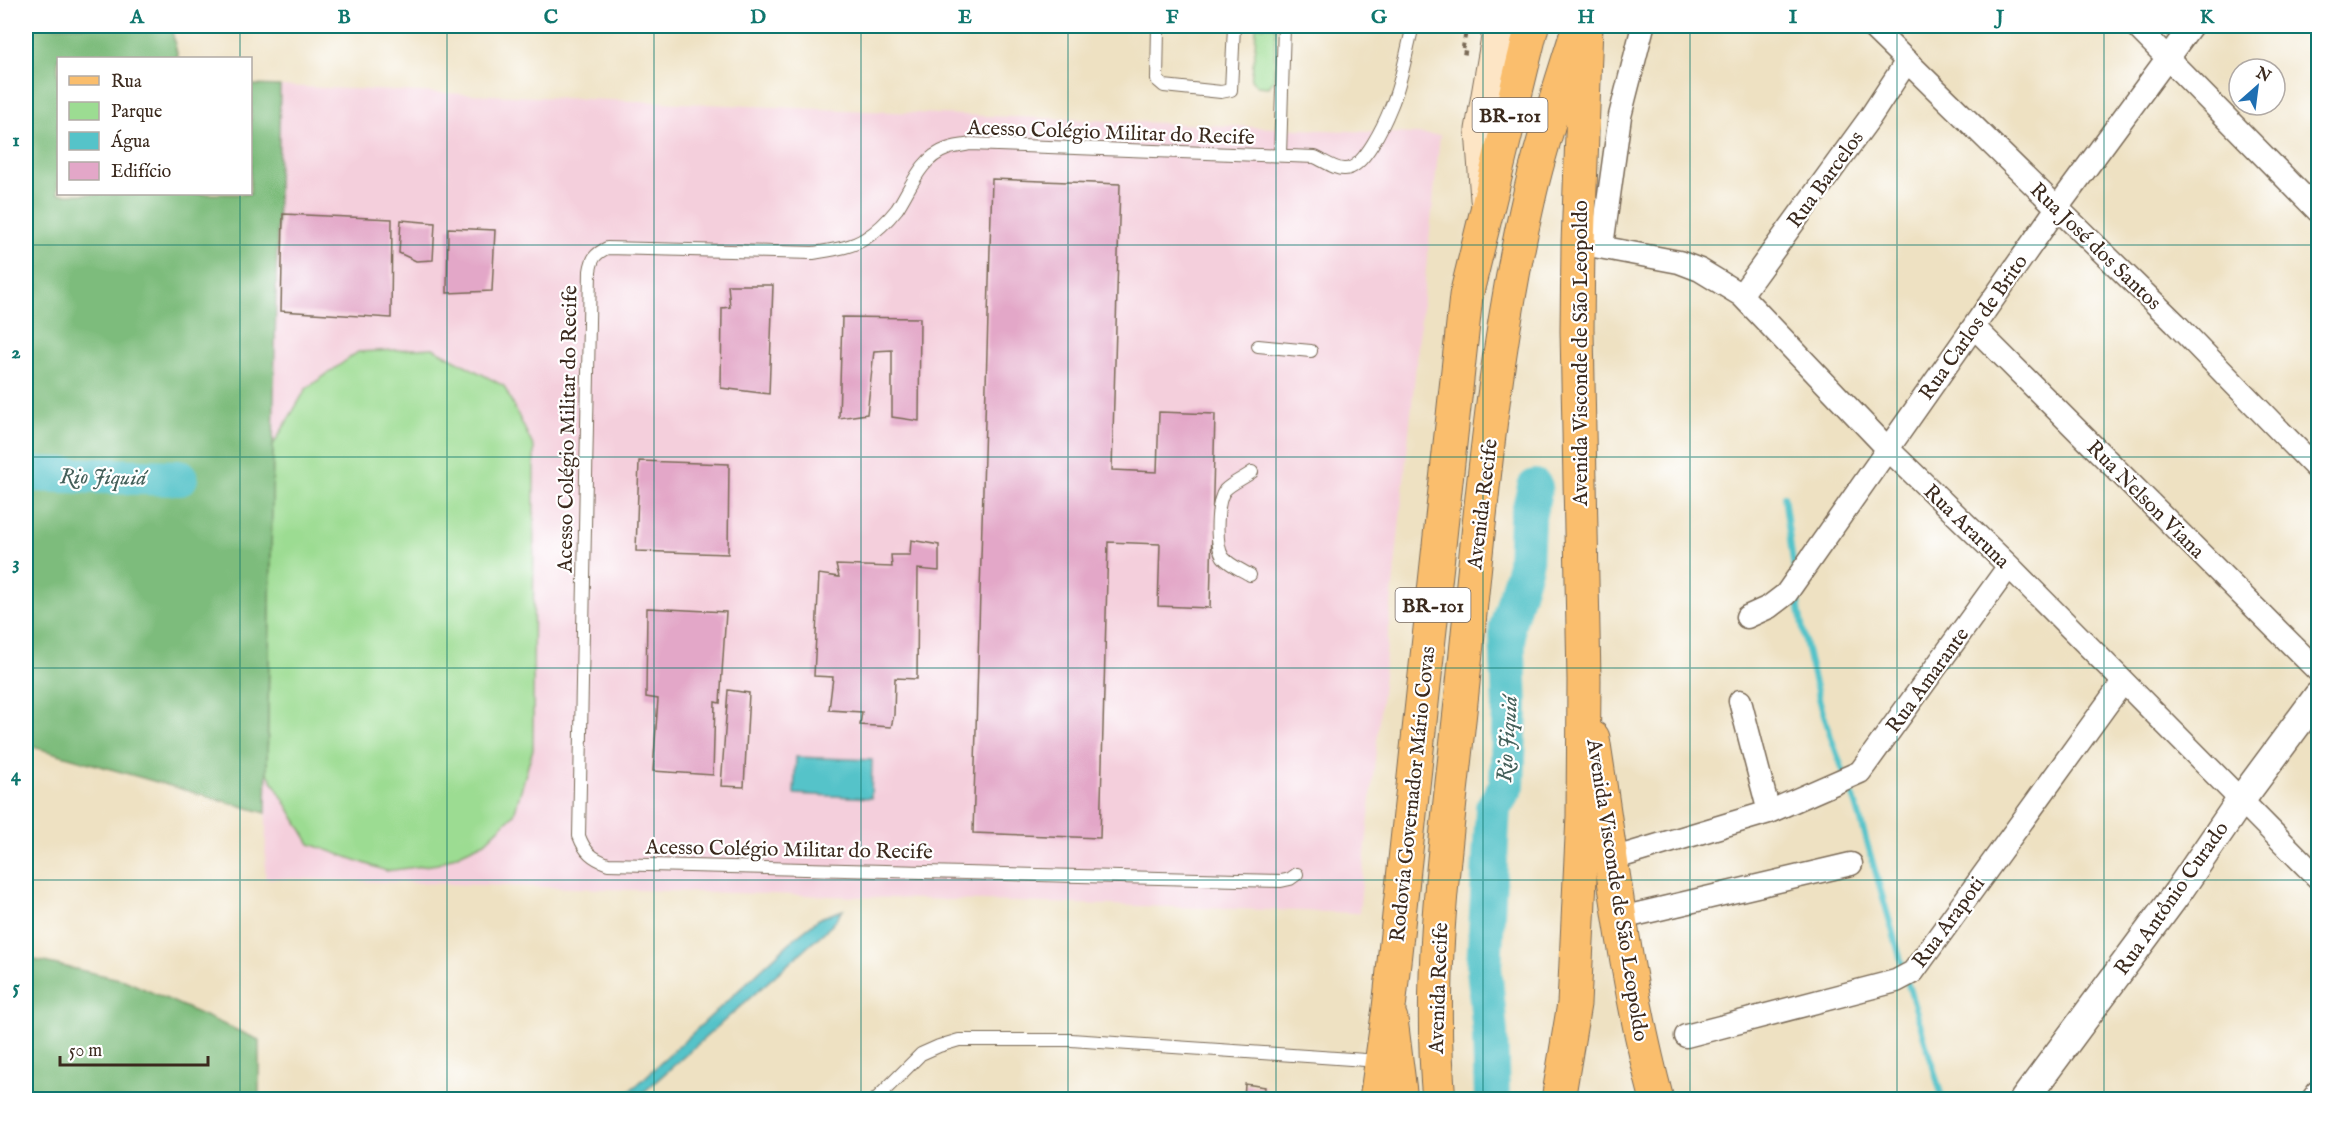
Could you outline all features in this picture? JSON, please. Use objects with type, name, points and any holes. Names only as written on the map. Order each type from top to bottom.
[{"type":"main road","points":[[1487,204],[1482,130],[1500,26]]},
{"type":"main road","name":"BR-101","points":[[1487,204],[1532,26]]},
{"type":"main road","name":"Avenida Recife","points":[[1439,1100],[1434,1046],[1443,868],[1480,511],[1504,325],[1530,192],[1579,26]]},
{"type":"main road","name":"Avenida Visconde de São Leopoldo","points":[[1558,1100],[1574,1004],[1582,816],[1584,680],[1577,331],[1590,245],[1586,26]]},
{"type":"main road","name":"Rodovia Governador Mário Covas","points":[[1376,1100],[1389,1008],[1466,296],[1487,204]]},
{"type":"main road","name":"Avenida Visconde de São Leopoldo","points":[[1584,680],[1639,1031],[1657,1100]]},
{"type":"main road","name":"Avenida Recife","points":[[1389,1008],[1401,1100]]},
{"type":"street","points":[[1590,245],[1642,26]]},
{"type":"street","name":"Rua José dos Santos","points":[[1871,26],[2175,323],[2319,470]]},
{"type":"street","points":[[2136,26],[2319,211]]},
{"type":"street","name":"Rua Carlos de Brito","points":[[1747,617],[1769,607],[1786,594],[2057,208],[2191,26]]},
{"type":"street","name":"Rua Barcelos","points":[[1741,296],[1869,119],[1907,61]]},
{"type":"street","name":"Rua Araruna","points":[[1590,245],[1679,262],[1700,270],[1741,296],[1888,449],[2009,566],[2319,878]]},
{"type":"street","name":"Rua Nelson Viana","points":[[1974,327],[2319,671]]},
{"type":"street","name":"Rua Amarante","points":[[1612,859],[1769,812],[1860,772],[2009,566]]},
{"type":"street","name":"Rua Arapoti","points":[[1686,1036],[1904,976],[2123,682]]},
{"type":"street","name":"Rua Antônio Curado","points":[[2024,1100],[2319,696]]},
{"type":"street","points":[[1740,701],[1769,812]]},
{"type":"street","points":[[1620,918],[1851,864]]},
{"type":"street","points":[[2312,1100],[2319,1092]]},
{"type":"lane","points":[[1158,26],[1156,80],[1164,86],[1221,92],[1231,90],[1234,26]]},
{"type":"lane","points":[[1280,155],[1284,26]]},
{"type":"lane","name":"Acesso Colégio Militar do Recife","points":[[1297,874],[1281,881],[608,864],[594,859],[583,849],[579,836],[590,271],[592,260],[597,253],[607,248],[813,254],[841,249],[866,238],[882,224],[896,209],[916,174],[931,160],[945,149],[970,144],[1316,157],[1345,170],[1361,160],[1370,148],[1392,105],[1413,26]]},
{"type":"lane","points":[[1257,346],[1311,351]]},
{"type":"lane","points":[[1250,575],[1225,560],[1219,549],[1219,505],[1228,487],[1252,472]]},
{"type":"lane","points":[[875,1100],[921,1054],[959,1040],[1071,1040],[1381,1061]]},
{"type":"path","points":[[1462,52],[1467,26]]},
{"type":"shaded area","points":[[280,86],[1440,135],[1359,913],[265,878]]},
{"type":"green space","points":[[26,26],[171,26],[178,57],[57,57],[57,195],[252,195],[252,85],[280,86],[266,813],[26,745]]},
{"type":"green space","points":[[1256,26],[1276,26],[1274,80],[1269,87],[1257,86],[1251,80]]},
{"type":"green space","points":[[433,348],[504,386],[534,448],[533,749],[514,814],[485,842],[438,864],[386,871],[310,844],[267,772],[273,445],[306,389],[358,352]]},
{"type":"green space","points":[[26,958],[124,980],[259,1040],[259,1099],[26,1099]]},
{"type":"water","points":[[796,757],[872,760],[871,798],[794,794]]},
{"type":"water","points":[[843,910],[832,925],[636,1099],[618,1099],[638,1084],[798,935],[820,918]]},
{"type":"building","points":[[992,179],[1120,184],[1112,470],[1157,472],[1159,412],[1215,414],[1210,608],[1158,606],[1160,544],[1108,542],[1100,838],[973,833]]},
{"type":"building","points":[[283,214],[392,219],[391,318],[281,311]]},
{"type":"building","points":[[401,220],[435,223],[433,260],[416,261],[399,253]]},
{"type":"building","points":[[448,228],[495,230],[492,291],[447,293]]},
{"type":"building","points":[[728,285],[773,285],[769,394],[721,388],[722,308],[730,307]]},
{"type":"building","points":[[842,317],[920,318],[919,421],[892,417],[892,350],[874,351],[867,414],[839,418]]},
{"type":"building","points":[[639,461],[729,464],[728,554],[636,551]]},
{"type":"building","points":[[911,540],[939,545],[939,571],[918,569],[917,679],[895,678],[894,715],[891,727],[860,725],[862,712],[829,710],[833,677],[814,676],[819,574],[839,577],[836,565],[892,567],[891,555],[910,555]]},
{"type":"building","points":[[647,608],[726,612],[720,703],[715,702],[713,775],[653,771],[658,699],[646,697]]},
{"type":"building","points":[[728,690],[749,693],[744,787],[721,786]]},
{"type":"building","points":[[1245,1084],[1265,1087],[1264,1100],[1244,1100]]},
{"type":"waterway","name":"Rio Jiquiá","points":[[26,474],[180,478]]},
{"type":"waterway","name":"Rio Jiquiá","points":[[1492,1100],[1490,1033],[1484,967],[1493,808],[1507,785],[1510,706],[1507,627],[1525,565],[1527,520],[1535,487]]},
{"type":"waterway","points":[[1784,496],[1794,570]]},
{"type":"waterway","points":[[1796,589],[1815,683],[1844,773]]},
{"type":"waterway","points":[[1848,783],[1904,971]]},
{"type":"waterway","points":[[1907,981],[1943,1100]]}]
